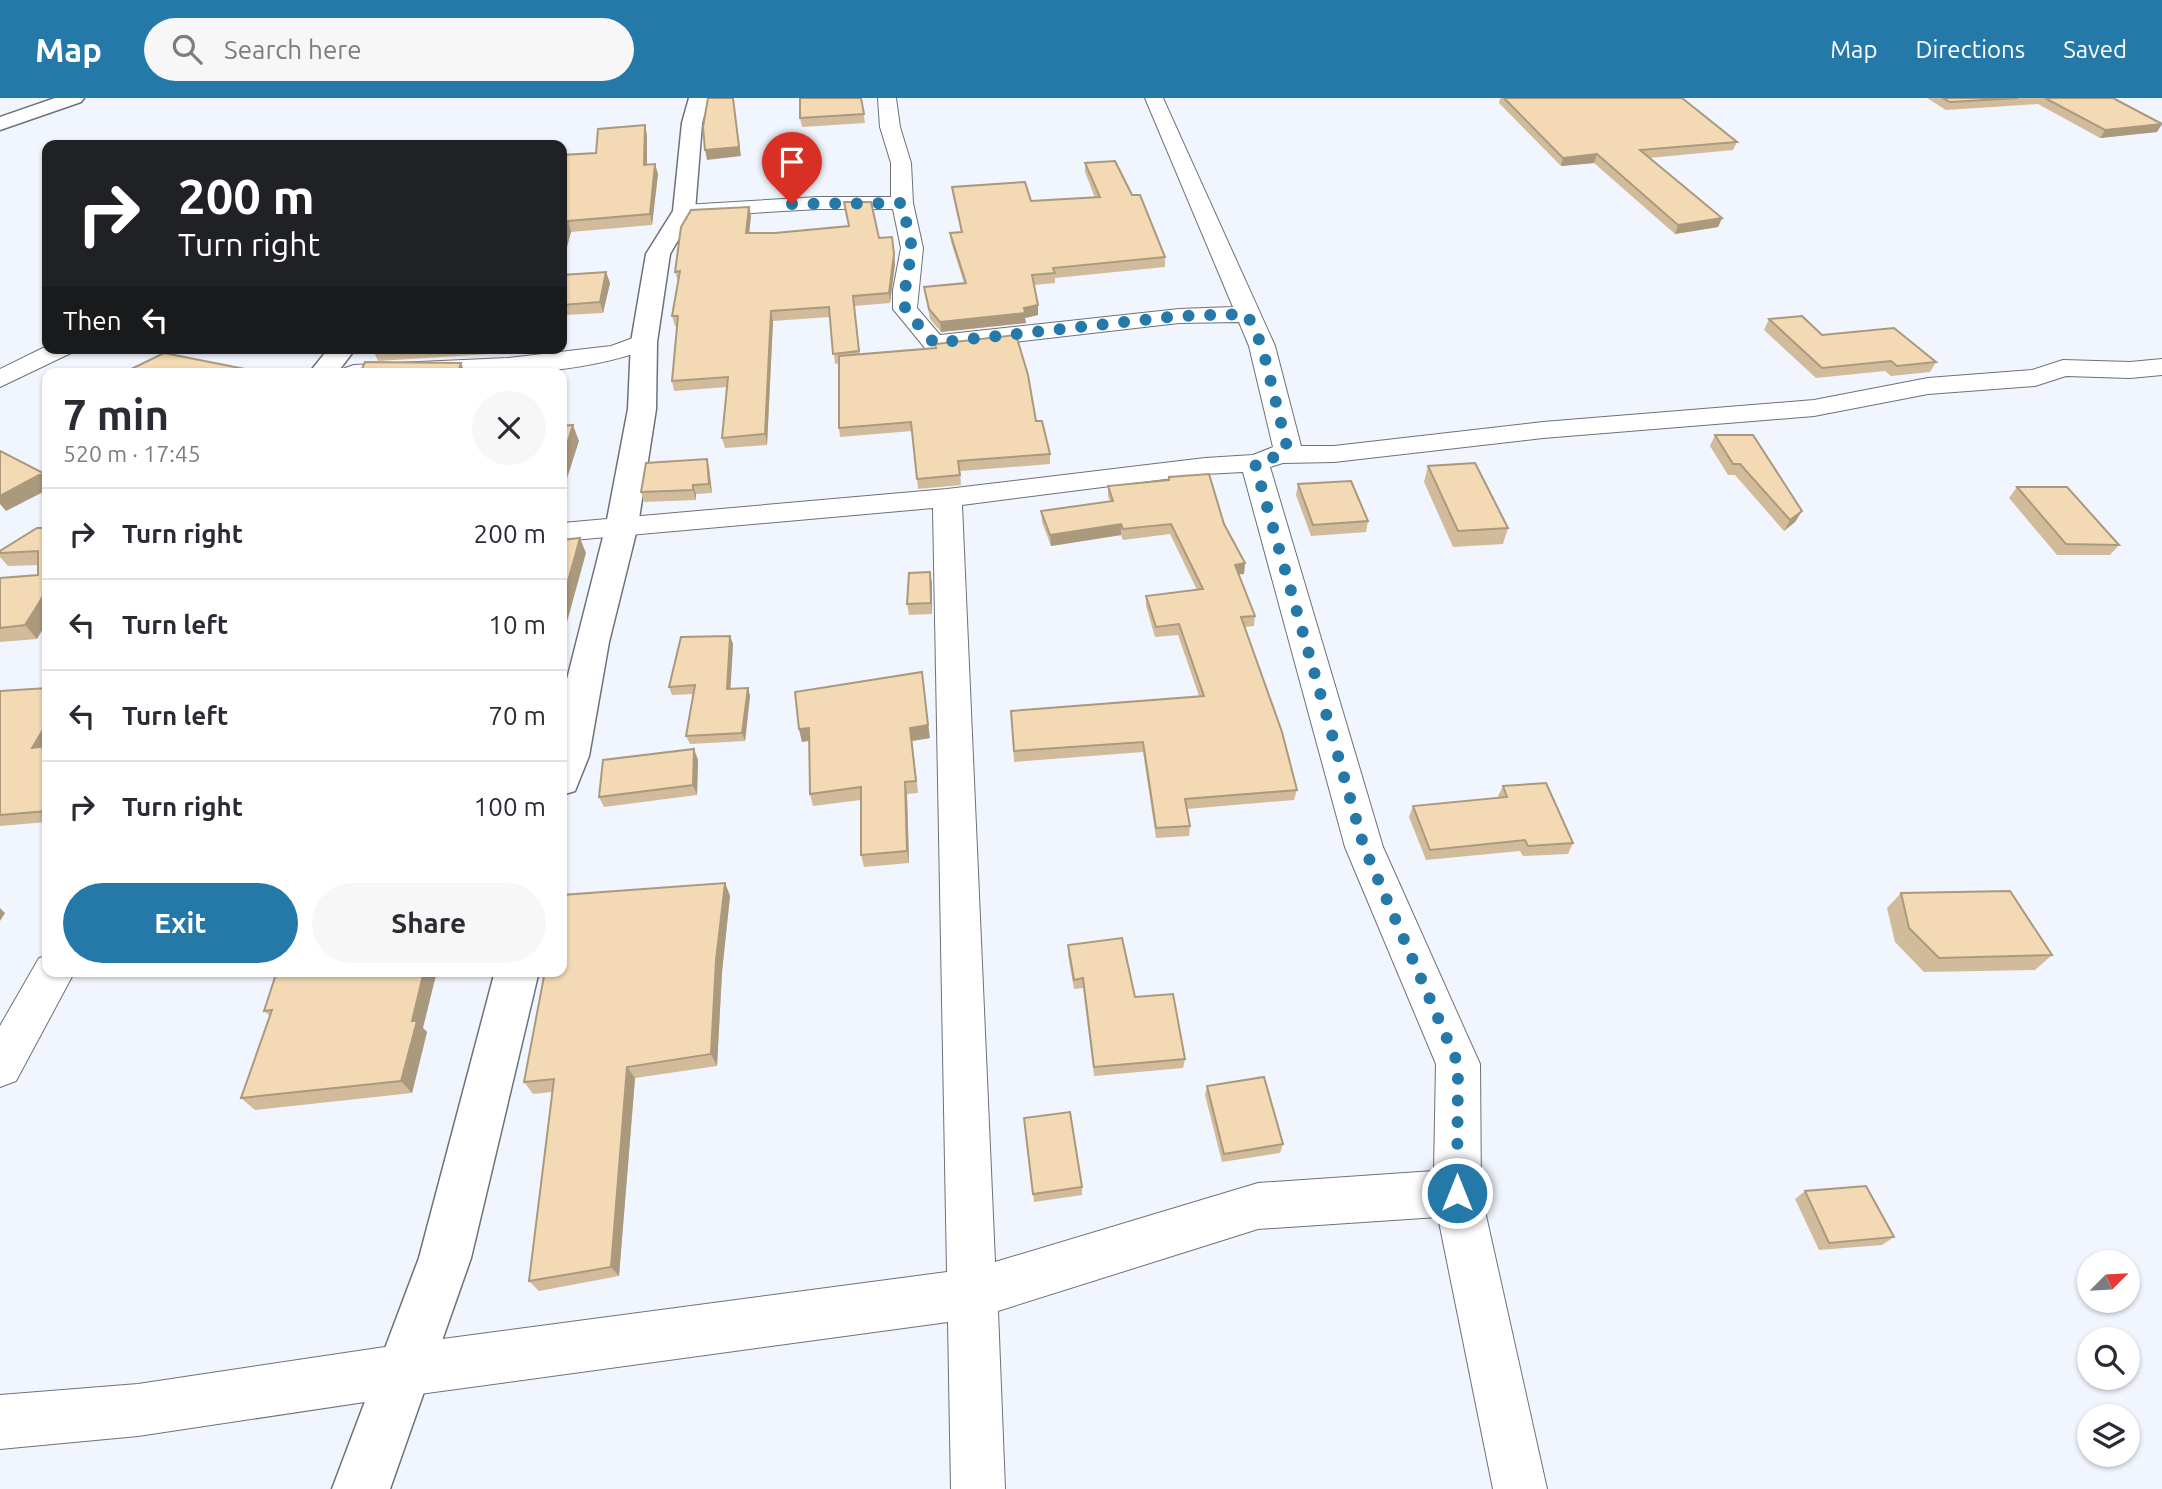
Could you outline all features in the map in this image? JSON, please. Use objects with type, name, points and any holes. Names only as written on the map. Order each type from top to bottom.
[{"type":"main road","points":[[0,110],[35,98]]},
{"type":"main road","points":[[0,124],[74,98]]},
{"type":"main road","points":[[567,765],[576,711],[622,525],[642,408],[643,353],[658,254],[684,211],[692,123],[699,98]]},
{"type":"main road","points":[[326,368],[338,354]]},
{"type":"main road","points":[[361,1489],[445,1258],[515,977]]},
{"type":"street","points":[[896,98],[887,98],[890,127],[901,163],[902,203],[912,248],[905,290],[905,309],[934,343],[1179,316],[1247,314]]},
{"type":"street","points":[[1154,98],[1262,346],[1287,447],[1268,459]]},
{"type":"street","points":[[684,211],[818,203],[902,203]]},
{"type":"street","points":[[464,368],[643,353]]},
{"type":"street","points":[[0,379],[49,354]]},
{"type":"street","points":[[567,530],[947,498],[1205,466],[1543,430],[1800,410],[1928,386],[2035,378],[2063,368],[2130,370],[2162,367]]},
{"type":"street","points":[[1268,459],[1364,847],[1458,1064],[1457,1193],[1520,1489]]},
{"type":"street","points":[[947,498],[978,1489]]},
{"type":"street","points":[[0,1067],[51,977]]},
{"type":"street","points":[[0,1422],[138,1410],[405,1370],[972,1294],[1258,1206],[1457,1193]]},
{"type":"building","points":[[708,98],[733,98],[739,147],[705,150],[703,127]]},
{"type":"building","points":[[800,98],[861,98],[864,114],[800,118]]},
{"type":"building","points":[[1504,98],[1682,98],[1737,142],[1640,150],[1722,218],[1678,225],[1597,154],[1563,158]]},
{"type":"building","points":[[1943,98],[2018,98],[1950,102]]},
{"type":"building","points":[[2045,98],[2113,98],[2162,124],[2105,130]]},
{"type":"building","points":[[645,125],[644,165],[655,164],[650,214],[568,221],[567,224],[567,155],[596,153],[598,129]]},
{"type":"building","points":[[1115,161],[1132,195],[1140,195],[1165,257],[1053,268],[1055,273],[1032,275],[1038,305],[1024,308],[1025,313],[940,322],[929,309],[924,287],[966,283],[950,233],[962,232],[952,187],[1025,182],[1031,201],[1100,197],[1085,163]]},
{"type":"building","points":[[844,202],[871,202],[879,238],[892,237],[894,254],[889,293],[853,296],[859,351],[833,354],[829,307],[771,311],[765,434],[722,438],[728,377],[672,381],[678,316],[672,316],[680,271],[675,272],[681,227],[691,210],[749,207],[746,233],[849,226]]},
{"type":"building","points":[[606,272],[600,302],[567,305],[567,275]]},
{"type":"building","points":[[1802,316],[1822,335],[1894,328],[1936,362],[1897,366],[1891,361],[1822,368],[1769,319]]},
{"type":"building","points":[[1016,335],[1028,375],[1036,421],[1042,421],[1050,454],[958,461],[960,475],[917,479],[911,422],[839,428],[839,356],[936,348],[935,344]]},
{"type":"building","points":[[162,354],[169,354],[240,368],[133,368]]},
{"type":"building","points":[[365,362],[461,363],[460,368],[362,368]]},
{"type":"building","points":[[573,425],[567,444],[567,426]]},
{"type":"building","points":[[1715,435],[1753,435],[1802,511],[1790,520],[1740,464],[1733,464]]},
{"type":"building","points":[[0,451],[42,472],[42,474],[0,496]]},
{"type":"building","points":[[707,459],[709,484],[693,485],[693,490],[641,492],[646,463]]},
{"type":"building","points":[[1475,463],[1508,528],[1458,531],[1428,466]]},
{"type":"building","points":[[1209,474],[1224,524],[1245,563],[1235,565],[1255,616],[1241,617],[1282,732],[1297,790],[1185,799],[1190,826],[1156,828],[1143,742],[1014,751],[1011,711],[1204,696],[1179,624],[1156,627],[1146,596],[1203,589],[1171,524],[1123,529],[1121,524],[1050,535],[1041,511],[1113,501],[1108,486]]},
{"type":"building","points":[[1351,481],[1368,521],[1313,525],[1298,484]]},
{"type":"building","points":[[2017,487],[2067,487],[2119,545],[2066,544]]},
{"type":"building","points":[[37,528],[42,528],[42,598],[25,625],[0,628],[0,578],[38,575],[38,551],[0,551]]},
{"type":"building","points":[[580,538],[567,585],[567,539]]},
{"type":"building","points":[[930,572],[931,603],[907,604],[909,573]]},
{"type":"building","points":[[730,636],[727,689],[748,688],[742,733],[686,736],[695,685],[669,687],[681,637]]},
{"type":"building","points":[[922,672],[928,725],[910,728],[916,781],[905,782],[907,851],[861,855],[861,787],[810,794],[809,728],[799,729],[795,692]]},
{"type":"building","points":[[42,688],[42,731],[32,748],[42,747],[42,811],[0,815],[0,691]]},
{"type":"building","points":[[694,749],[693,785],[599,797],[603,760]]},
{"type":"building","points":[[1546,783],[1573,843],[1528,846],[1525,840],[1430,850],[1413,806],[1507,797],[1503,786]]},
{"type":"building","points":[[725,883],[716,960],[711,1054],[627,1067],[611,1267],[529,1281],[554,1079],[524,1082],[544,977],[567,977],[567,895]]},
{"type":"building","points":[[2010,891],[2052,955],[1939,958],[1909,928],[1901,893]]},
{"type":"building","points":[[1122,938],[1135,997],[1173,994],[1185,1059],[1094,1067],[1083,978],[1074,980],[1068,945]]},
{"type":"building","points":[[275,977],[423,977],[412,1021],[417,1021],[401,1081],[241,1098],[272,1010],[264,1011]]},
{"type":"building","points":[[1264,1077],[1283,1144],[1224,1154],[1207,1086]]},
{"type":"building","points":[[1070,1112],[1082,1187],[1033,1194],[1024,1118]]},
{"type":"building","points":[[1866,1186],[1894,1237],[1829,1243],[1805,1191]]},
{"type":"route","points":[[792,204],[902,203],[912,248],[905,290],[905,309],[934,343],[1179,316],[1247,314],[1262,346],[1287,447],[1281,455],[1255,463],[1262,489],[1364,847],[1458,1064],[1457,1193]]}]
